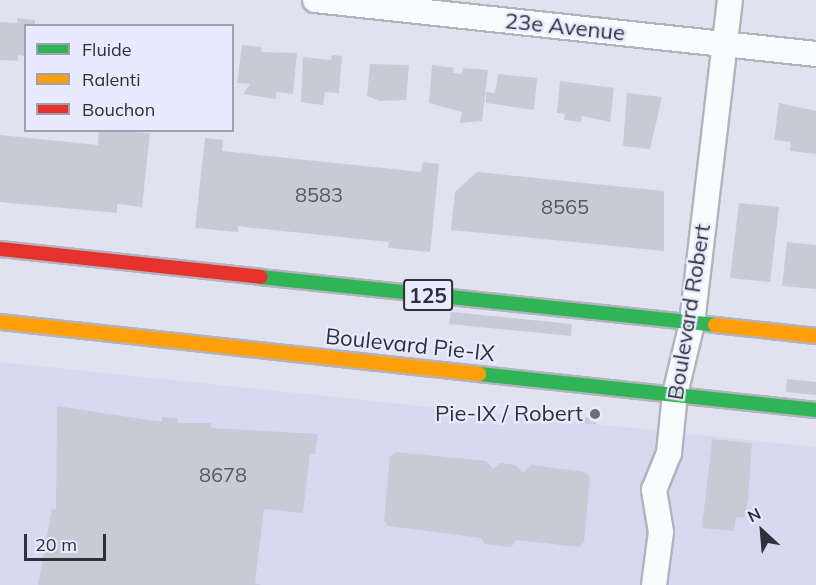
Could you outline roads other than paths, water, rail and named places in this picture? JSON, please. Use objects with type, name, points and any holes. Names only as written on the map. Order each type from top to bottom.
[{"type":"main road","name":"125","points":[[0,249],[816,336]]},
{"type":"main road","name":"Boulevard Pie-IX","points":[[0,322],[816,410]]},
{"type":"street","name":"23e Avenue","points":[[315,0],[816,54]]},
{"type":"street","name":"Boulevard Robert","points":[[654,585],[660,532],[654,490],[669,453],[675,394],[692,323],[730,0]]},
{"type":"place","name":"Pie-IX / Robert","points":[[595,414]]}]
